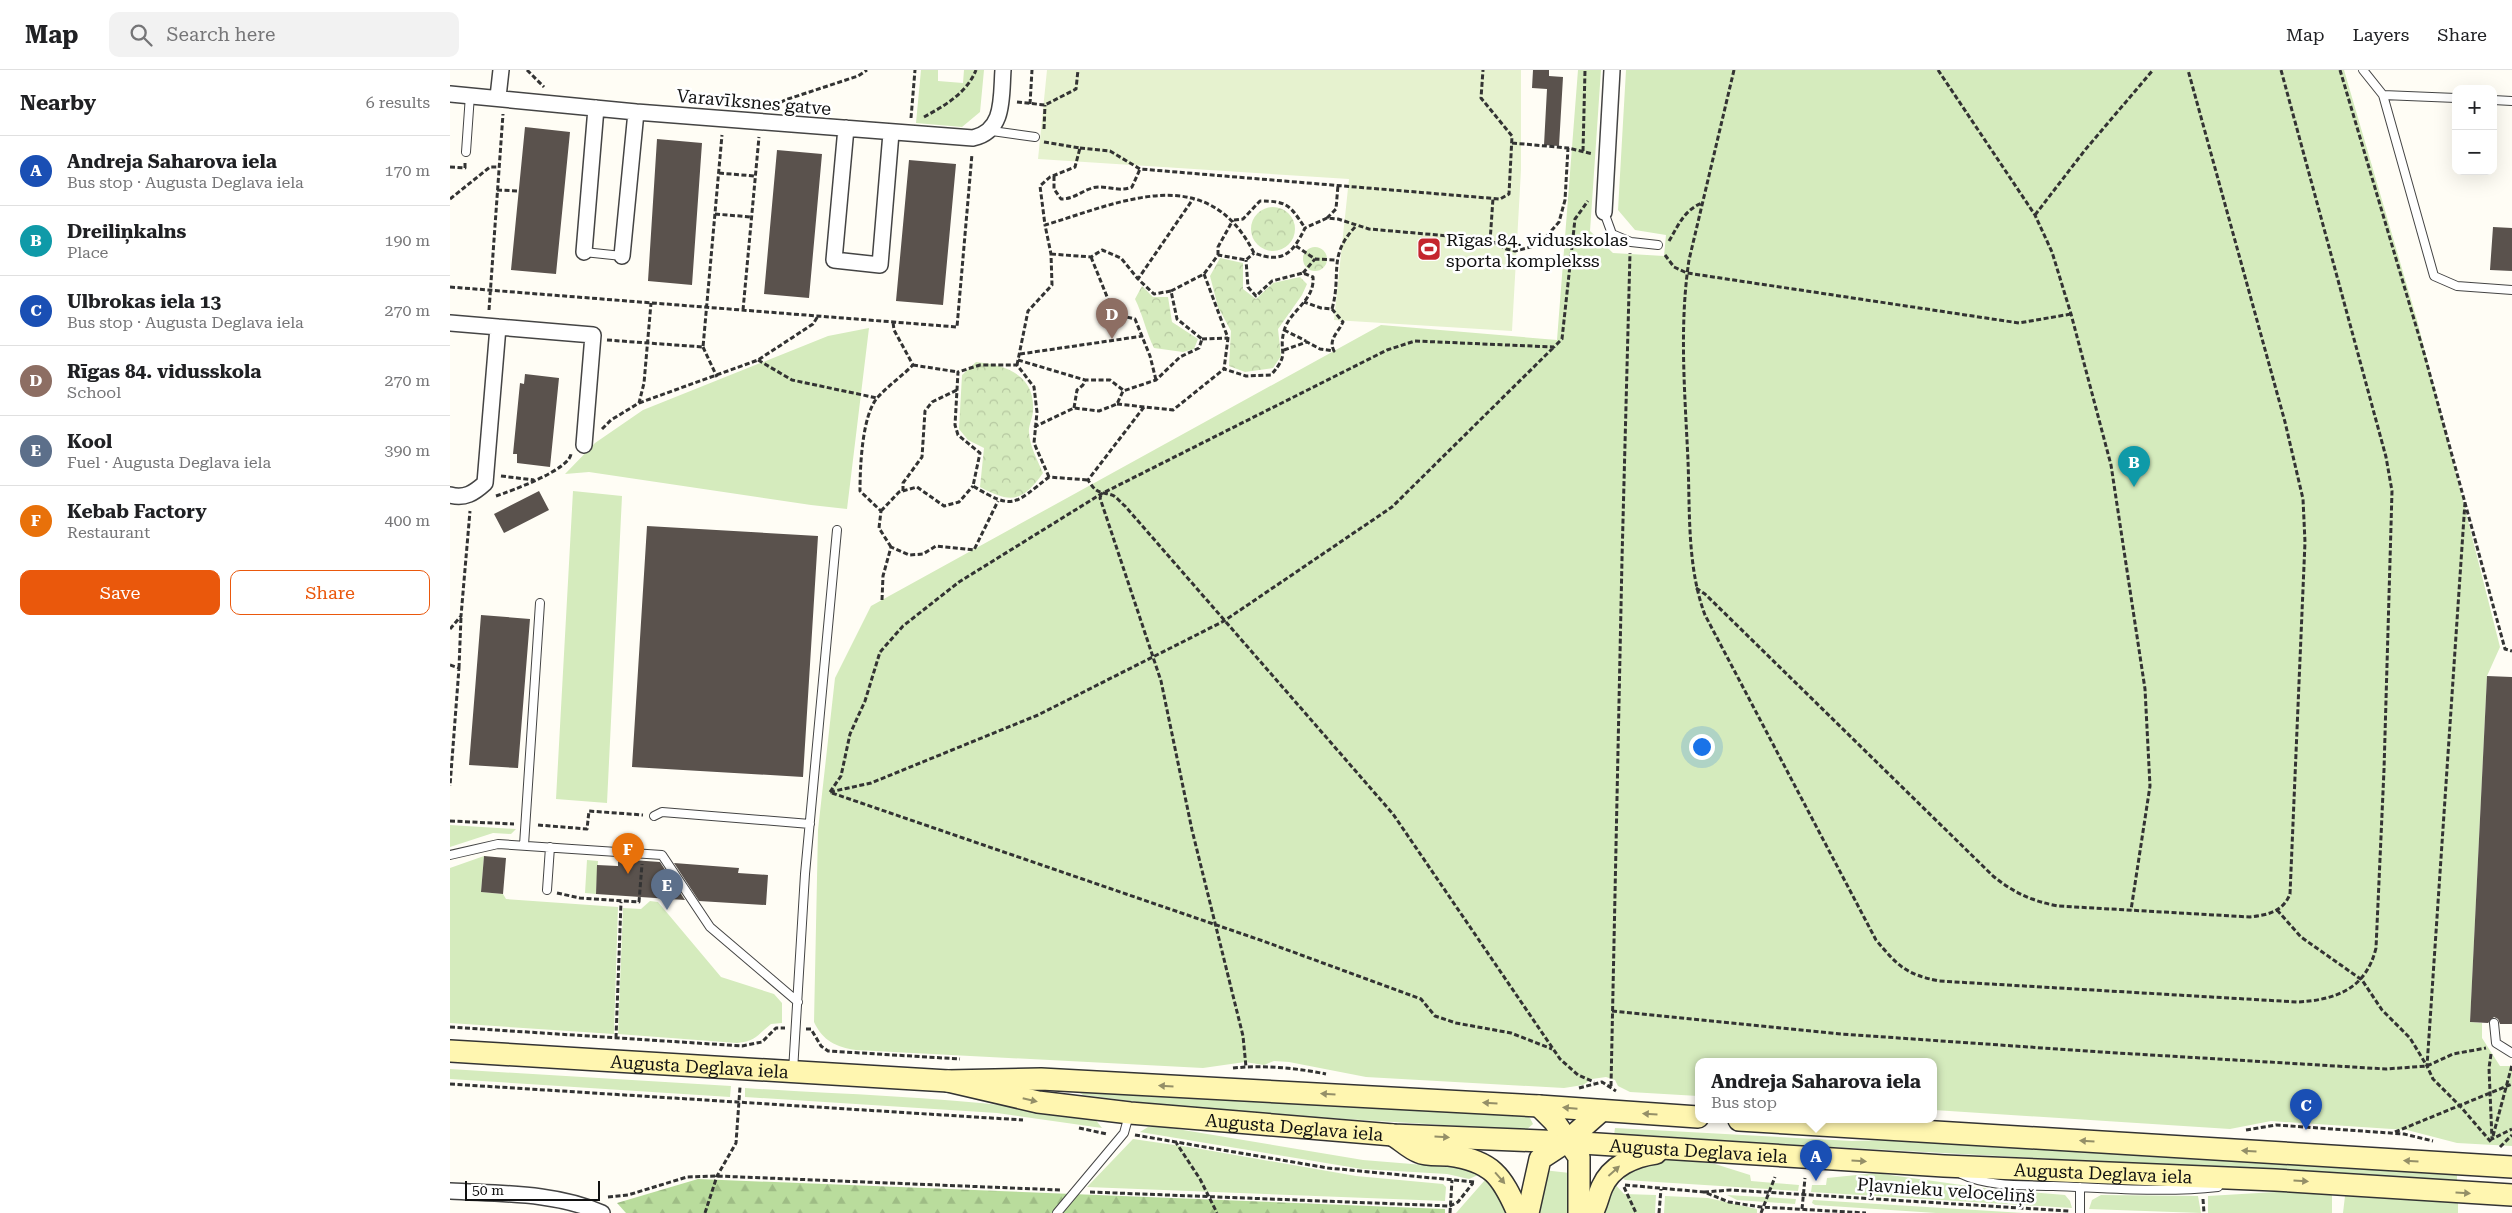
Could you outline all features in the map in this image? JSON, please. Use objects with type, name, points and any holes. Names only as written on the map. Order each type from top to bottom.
[{"type":"main road","name":"Augusta Deglava iela","points":[[450,1051],[740,1070],[948,1081],[1041,1079],[1539,1106],[1606,1103],[1695,1117]]},
{"type":"main road","name":"Augusta Deglava iela","points":[[948,1081],[1127,1123],[1566,1142],[1944,1166],[2275,1180],[2512,1195]]},
{"type":"main road","points":[[1528,1213],[1540,1159],[1566,1142],[1606,1103]]},
{"type":"main road","points":[[1539,1106],[1554,1122],[1566,1142],[1579,1157],[1579,1213]]},
{"type":"main road","name":"Augusta Deglava iela","points":[[1788,1123],[2512,1167]]},
{"type":"main road","points":[[1393,1135],[1420,1153],[1449,1155],[1472,1160],[1492,1170],[1507,1188],[1518,1213]]},
{"type":"main road","points":[[1592,1213],[1602,1186],[1611,1173],[1620,1166],[1643,1155],[1674,1150]]},
{"type":"street","points":[[501,70],[501,97]]},
{"type":"street","points":[[992,130],[998,118],[1004,70]]},
{"type":"street","points":[[1604,212],[1612,70]]},
{"type":"street","name":"Varavīksnes gatve","points":[[450,94],[501,97],[636,112],[891,133],[910,130],[973,138],[984,136],[992,130]]},
{"type":"street","points":[[584,252],[596,108]]},
{"type":"street","points":[[622,256],[636,112]]},
{"type":"street","points":[[846,128],[834,260],[880,265],[891,133]]},
{"type":"street","points":[[450,323],[593,335],[584,445]]},
{"type":"street","points":[[450,494],[460,497],[475,493],[485,483],[498,327]]},
{"type":"street","points":[[450,1191],[551,1198],[587,1206],[602,1213]]},
{"type":"lane","points":[[2363,70],[2383,95],[2434,276],[2458,286],[2512,290]]},
{"type":"lane","points":[[466,152],[470,95]]},
{"type":"lane","points":[[2383,95],[2452,98]]},
{"type":"lane","points":[[2497,100],[2512,101]]},
{"type":"lane","points":[[992,130],[1035,137]]},
{"type":"lane","points":[[1604,212],[1612,234],[1631,242],[1658,245]]},
{"type":"lane","points":[[584,252],[622,256]]},
{"type":"lane","points":[[793,1072],[810,824],[837,530]]},
{"type":"lane","points":[[524,845],[540,603]]},
{"type":"lane","points":[[654,816],[662,812],[810,824]]},
{"type":"lane","points":[[450,855],[498,844],[662,855],[710,927],[798,1002]]},
{"type":"lane","points":[[546,890],[550,847]]},
{"type":"lane","points":[[2494,1023],[2496,1043],[2512,1053]]},
{"type":"lane","points":[[1057,1213],[1127,1123]]},
{"type":"lane","points":[[1944,1166],[1972,1179],[2011,1184],[2080,1187],[2202,1188],[2275,1180]]},
{"type":"lane","points":[[2080,1187],[2080,1212]]},
{"type":"path","points":[[742,310],[760,121],[769,109],[785,100],[826,88],[867,70]]},
{"type":"path","points":[[910,130],[915,70]]},
{"type":"path","points":[[910,130],[950,102],[962,91],[976,70]]},
{"type":"path","points":[[1030,104],[1032,70]]},
{"type":"path","points":[[1001,100],[1045,105],[1076,89],[1078,70]]},
{"type":"path","points":[[1045,105],[1044,142],[1110,151],[1140,169],[1500,199],[1509,194],[1512,136],[1481,98],[1483,70]]},
{"type":"path","points":[[1583,151],[1585,70]]},
{"type":"path","points":[[1734,70],[1687,273],[1684,351],[1691,534],[1696,588],[1704,615],[1861,916],[1876,940],[1902,969],[1911,974],[1957,984],[2297,1002],[2325,999],[2349,989],[2362,980],[2372,964],[2378,936],[2390,478],[2280,70]]},
{"type":"path","points":[[1938,70],[2035,216],[2052,252],[2071,314],[2111,465],[2145,689],[2150,786],[2131,910]]},
{"type":"path","points":[[2035,216],[2085,150],[2153,70]]},
{"type":"path","points":[[1696,588],[1705,594],[2006,887],[2020,896],[2051,905],[2250,917],[2277,910],[2285,903],[2290,894],[2305,542],[2303,499],[2285,422],[2188,70]]},
{"type":"path","points":[[2340,70],[2465,502],[2505,649],[2512,651]]},
{"type":"path","points":[[498,327],[489,315],[501,97]]},
{"type":"path","points":[[717,377],[703,347],[724,118]]},
{"type":"path","points":[[450,287],[957,327],[973,138]]},
{"type":"path","points":[[1512,143],[1568,148],[1606,158]]},
{"type":"path","points":[[1017,365],[1028,311],[1052,285],[1051,254],[1040,186],[1054,176],[1075,166],[1080,148]]},
{"type":"path","points":[[1327,218],[1369,229],[1490,242],[1515,251],[1531,247],[1546,237],[1558,222],[1565,200],[1568,148]]},
{"type":"path","points":[[450,199],[490,167],[498,167]]},
{"type":"path","points":[[1054,176],[1054,190],[1062,199],[1071,199],[1092,188],[1125,190],[1132,187],[1140,169]]},
{"type":"path","points":[[718,173],[754,176]]},
{"type":"path","points":[[830,792],[871,783],[1038,714],[1155,656],[1224,621],[1392,508],[1562,338],[1575,219],[1605,178]]},
{"type":"path","points":[[1046,225],[1139,198],[1169,195],[1193,199],[1217,207],[1233,220],[1243,232],[1254,253],[1265,257],[1278,256],[1290,252],[1296,246],[1305,228],[1327,218],[1336,209],[1338,185]]},
{"type":"path","points":[[496,190],[519,191]]},
{"type":"path","points":[[1490,242],[1493,198]]},
{"type":"path","points":[[1138,279],[1193,199]]},
{"type":"path","points":[[1233,220],[1243,219],[1260,201],[1281,201],[1296,213],[1305,228]]},
{"type":"path","points":[[1702,203],[1686,213],[1670,240],[1665,244],[1658,245],[1674,267],[1687,273],[2019,323],[2071,314]]},
{"type":"path","points":[[715,214],[751,217]]},
{"type":"path","points":[[1051,254],[1091,257],[1102,250],[1121,258],[1138,279],[1154,294],[1171,291],[1204,274],[1218,255],[1218,247],[1233,220]]},
{"type":"path","points":[[1332,309],[1337,260],[1341,245],[1357,225]]},
{"type":"path","points":[[1606,1103],[1610,1081],[1631,242]]},
{"type":"path","points":[[1296,246],[1315,259],[1337,260]]},
{"type":"path","points":[[1246,260],[1254,253]]},
{"type":"path","points":[[1218,255],[1246,260]]},
{"type":"path","points":[[1091,257],[1114,314],[1135,318],[1143,336],[1156,380]]},
{"type":"path","points":[[1303,273],[1315,259]]},
{"type":"path","points":[[1224,369],[1246,376],[1271,375],[1283,362],[1284,330],[1314,287],[1314,277],[1303,273],[1272,281],[1256,296],[1248,287],[1246,260]]},
{"type":"path","points":[[1034,427],[1074,408],[1099,411],[1117,404],[1173,410],[1224,369],[1228,338],[1204,274]]},
{"type":"path","points":[[1171,291],[1177,319],[1202,340],[1228,338]]},
{"type":"path","points":[[1284,330],[1320,348],[1334,351],[1331,344],[1332,340],[1343,322],[1332,309],[1321,308],[1304,302]]},
{"type":"path","points":[[639,403],[717,377],[758,360],[813,324],[818,316]]},
{"type":"path","points":[[893,322],[894,330],[913,365]]},
{"type":"path","points":[[593,335],[605,340],[703,347]]},
{"type":"path","points":[[1020,354],[1143,336]]},
{"type":"path","points":[[1117,404],[1124,390],[1156,380],[1180,357],[1199,348],[1202,340]]},
{"type":"path","points":[[830,792],[841,776],[850,734],[865,701],[880,652],[903,626],[959,582],[1101,494],[1114,490],[1387,350],[1415,341],[1554,347]]},
{"type":"path","points":[[1284,350],[1307,342]]},
{"type":"path","points":[[758,360],[792,380],[877,398]]},
{"type":"path","points":[[1018,360],[1085,380],[1110,380],[1124,390]]},
{"type":"path","points":[[913,365],[958,372],[980,364],[1017,365],[1034,386],[1037,412],[1034,427],[1034,443],[1049,477]]},
{"type":"path","points":[[881,511],[860,491],[860,470],[866,426],[877,398],[913,365]]},
{"type":"path","points":[[958,372],[955,425],[958,435],[980,453],[973,486],[960,502],[944,506],[917,487],[898,492],[881,511],[879,528],[890,547],[909,554],[923,554],[936,546],[974,550],[998,501]]},
{"type":"path","points":[[1074,408],[1077,390],[1083,386],[1085,380]]},
{"type":"path","points":[[903,490],[903,482],[922,457],[925,411],[932,402],[957,390]]},
{"type":"path","points":[[1088,480],[1144,407]]},
{"type":"path","points":[[495,476],[534,480]]},
{"type":"path","points":[[973,486],[998,501],[1017,501],[1049,477],[1088,480],[1101,494],[1113,495],[1125,506],[1393,814],[1560,1059],[1578,1075],[1594,1082]]},
{"type":"path","points":[[1101,494],[1100,498],[1155,656],[1192,830],[1243,1036],[1246,1067]]},
{"type":"path","points":[[2428,1066],[2465,502]]},
{"type":"path","points":[[450,786],[470,507]]},
{"type":"path","points":[[882,600],[882,576],[890,547]]},
{"type":"path","points":[[450,629],[461,616]]},
{"type":"path","points":[[450,665],[459,668]]},
{"type":"path","points":[[450,737],[454,731]]},
{"type":"path","points":[[813,790],[830,792],[1216,924],[1421,999],[1435,1016],[1456,1023],[1511,1033],[1553,1049]]},
{"type":"path","points":[[577,828],[587,828],[589,811],[654,816]]},
{"type":"path","points":[[546,890],[580,898],[639,902],[642,854]]},
{"type":"path","points":[[616,1038],[621,902]]},
{"type":"path","points":[[2277,910],[2301,937],[2362,980],[2382,1010],[2410,1038],[2428,1066],[2433,1079],[2491,1140]]},
{"type":"path","points":[[1612,1011],[1842,1034],[2101,1052],[2386,1068],[2428,1066],[2453,1054],[2488,1048],[2496,1043]]},
{"type":"path","points":[[450,1027],[742,1046],[736,1142],[717,1176],[705,1213]]},
{"type":"path","points":[[2491,1140],[2489,1068],[2491,1052],[2496,1043]]},
{"type":"path","points":[[2488,1149],[2512,1064]]},
{"type":"path","points":[[450,1084],[1026,1120]]},
{"type":"path","points":[[2392,1133],[2512,1084]]},
{"type":"path","points":[[1074,1126],[1100,1134],[1127,1123],[1176,1141],[1328,1168],[1452,1180],[1450,1213]]},
{"type":"path","points":[[2491,1140],[2512,1129]]},
{"type":"path","points":[[2496,1149],[2512,1135]]},
{"type":"path","points":[[1176,1141],[1200,1179],[1217,1213]]},
{"type":"path","points":[[587,1206],[610,1196],[628,1195],[687,1177],[717,1176],[1450,1206],[1458,1202],[1473,1183]]},
{"type":"path","points":[[1761,1213],[1761,1207],[1774,1177]]},
{"type":"path","points":[[1802,1209],[1805,1178]]},
{"type":"path","points":[[1636,1213],[1623,1184],[1704,1192],[1728,1202],[1761,1207],[1866,1213]]},
{"type":"path","points":[[1659,1213],[1661,1189]]},
{"type":"path","name":"Pļavnieku veloceliņš","points":[[1704,1192],[1731,1190],[2080,1212]]},
{"type":"path","points":[[1791,1213],[1797,1209]]},
{"type":"green space","points":[[921,70],[938,70],[938,81],[963,83],[964,70],[984,70],[980,112],[962,127],[916,123]]},
{"type":"green space","name":"Rīgas 84. vidusskolas sporta komplekss","points":[[1047,70],[1521,70],[1521,170],[1512,331],[1334,320],[1349,179],[1038,159]]},
{"type":"green space","points":[[1578,70],[1601,70],[1590,231],[1613,253],[1664,256],[1666,235],[1635,230],[1618,210],[1626,70],[2344,70],[2417,320],[2500,647],[2487,676],[2470,1022],[2482,1023],[2482,1038],[2500,1066],[2512,1066],[2512,1146],[2457,1143],[2407,1130],[2271,1121],[2230,1129],[1937,1110],[1937,1058],[1695,1058],[1695,1096],[1630,1092],[1618,1086],[1615,1080],[1606,1077],[1592,1079],[1583,1085],[1564,1088],[1366,1077],[1289,1062],[1274,1061],[1264,1065],[1245,1062],[1203,1068],[856,1050],[836,1045],[822,1034],[814,1022],[818,830],[835,678],[871,606],[1381,325],[1557,340]]},
{"type":"green space","points":[[1277,207],[1289,213],[1294,220],[1294,238],[1289,245],[1282,250],[1269,251],[1261,248],[1254,241],[1251,225],[1254,217],[1261,210]]},
{"type":"green space","points":[[1315,247],[1320,248],[1326,254],[1326,264],[1320,270],[1315,271],[1310,270],[1304,264],[1303,259],[1304,254],[1310,248]]},
{"type":"green space","points":[[1220,258],[1243,263],[1243,289],[1256,299],[1273,283],[1300,277],[1307,284],[1302,295],[1278,329],[1281,356],[1273,368],[1245,372],[1229,366],[1231,331],[1218,307],[1210,276]]},
{"type":"green space","points":[[1142,286],[1153,297],[1168,297],[1172,322],[1198,339],[1194,349],[1183,352],[1154,348],[1135,299]]},
{"type":"green space","points":[[869,328],[847,509],[589,472],[565,474],[595,443],[643,410],[828,336]]},
{"type":"green space","points":[[976,362],[1008,369],[1024,380],[1029,388],[1033,410],[1029,433],[1034,454],[1043,473],[1029,490],[1022,495],[1008,498],[980,487],[984,448],[968,440],[959,429],[962,375]]},
{"type":"green space","points":[[573,491],[622,496],[607,803],[556,799]]},
{"type":"green space","points":[[450,825],[516,829],[511,834],[493,833],[450,847]]},
{"type":"green space","points":[[484,856],[481,892],[503,894],[506,899],[618,907],[614,1034],[450,1023],[450,868]]},
{"type":"green space","points":[[587,860],[598,861],[596,894],[585,893]]},
{"type":"green space","points":[[650,901],[658,902],[721,977],[774,994],[782,1003],[782,1023],[771,1024],[752,1039],[737,1043],[618,1034],[623,908],[641,909]]},
{"type":"green space","points":[[450,1069],[731,1086],[730,1097],[450,1079]]},
{"type":"green space","points":[[745,1088],[921,1098],[1008,1106],[1095,1119],[1102,1128],[997,1113],[745,1097]]},
{"type":"green space","points":[[1075,1090],[1525,1115],[1530,1118],[1533,1124],[1526,1130],[1211,1111],[1083,1095]]},
{"type":"green space","points":[[1159,1126],[1363,1160],[1461,1168],[1478,1175],[1469,1179],[1447,1174],[1362,1169],[1140,1132],[1148,1127]]},
{"type":"green space","points":[[1615,1128],[1852,1141],[1928,1139],[2457,1174],[2457,1181],[1614,1135]]},
{"type":"green space","points":[[1133,1139],[1356,1176],[1443,1184],[1446,1187],[1445,1201],[1087,1187]]},
{"type":"green space","points":[[1680,1159],[1715,1164],[1750,1175],[1751,1181],[1799,1185],[1798,1191],[1625,1180],[1618,1174],[1654,1161]]},
{"type":"green space","points":[[1543,1170],[1570,1173],[1568,1213],[1537,1213]]},
{"type":"green space","points":[[1876,1173],[1983,1188],[2065,1195],[2070,1201],[2072,1208],[1811,1192],[1812,1185],[1826,1185],[1827,1178]]},
{"type":"green space","points":[[698,1179],[1445,1209],[1445,1213],[626,1213],[617,1203]]},
{"type":"green space","points":[[1485,1180],[1495,1190],[1506,1213],[1456,1213]]},
{"type":"green space","points":[[1613,1182],[1624,1194],[1656,1195],[1655,1213],[1604,1213]]},
{"type":"green space","points":[[2292,1191],[2332,1195],[2332,1213],[2208,1213],[2208,1196]]},
{"type":"green space","points":[[1727,1195],[1796,1199],[1795,1204],[1737,1200]]},
{"type":"green space","points":[[2101,1195],[2198,1196],[2201,1213],[2089,1209],[2092,1200]]},
{"type":"green space","points":[[1665,1196],[1708,1198],[1757,1209],[1757,1213],[1664,1213]]},
{"type":"green space","points":[[2345,1196],[2458,1200],[2458,1213],[2343,1213]]},
{"type":"green space","points":[[1813,1200],[2024,1213],[1936,1213],[1815,1205],[1812,1203]]},
{"type":"building","points":[[1533,70],[1549,70],[1549,76],[1563,77],[1559,146],[1544,145],[1547,89],[1532,88]]},
{"type":"building","points":[[525,127],[570,132],[556,274],[511,270]]},
{"type":"building","points":[[657,139],[702,143],[692,285],[648,281]]},
{"type":"building","points":[[777,150],[822,154],[809,298],[764,294]]},
{"type":"building","points":[[909,160],[956,164],[943,305],[896,301]]},
{"type":"building","points":[[2493,227],[2512,228],[2512,271],[2490,270]]},
{"type":"building","points":[[525,374],[559,378],[550,467],[517,463],[517,454],[513,454],[520,383],[524,384]]},
{"type":"building","points":[[539,491],[549,510],[504,533],[494,514]]},
{"type":"building","points":[[647,526],[818,536],[803,777],[632,767]]},
{"type":"building","points":[[481,615],[530,619],[518,768],[469,765]]},
{"type":"building","points":[[2487,676],[2512,677],[2512,1024],[2500,1024],[2498,1019],[2494,1017],[2488,1023],[2470,1022]]},
{"type":"building","points":[[484,856],[506,858],[503,894],[481,892]]},
{"type":"building","points":[[618,859],[660,862],[685,900],[596,894],[597,865],[618,866]]},
{"type":"building","points":[[674,863],[739,868],[738,873],[768,875],[766,905],[699,901]]},
{"type":"place","name":"Rīgas 84. vidusskolas sporta komplekss","points":[[1429,249]]},
{"type":"place","name":"Rīgas 84. vidusskola","points":[[1112,339]]},
{"type":"place","name":"Dreiliņkalns","points":[[2134,487]]},
{"type":"place","name":"Kebab Factory","points":[[628,874]]},
{"type":"place","name":"Kool","points":[[667,910]]},
{"type":"place","name":"Ulbrokas iela 13","points":[[2306,1130]]},
{"type":"place","name":"Andreja Saharova iela","points":[[1816,1181]]}]
